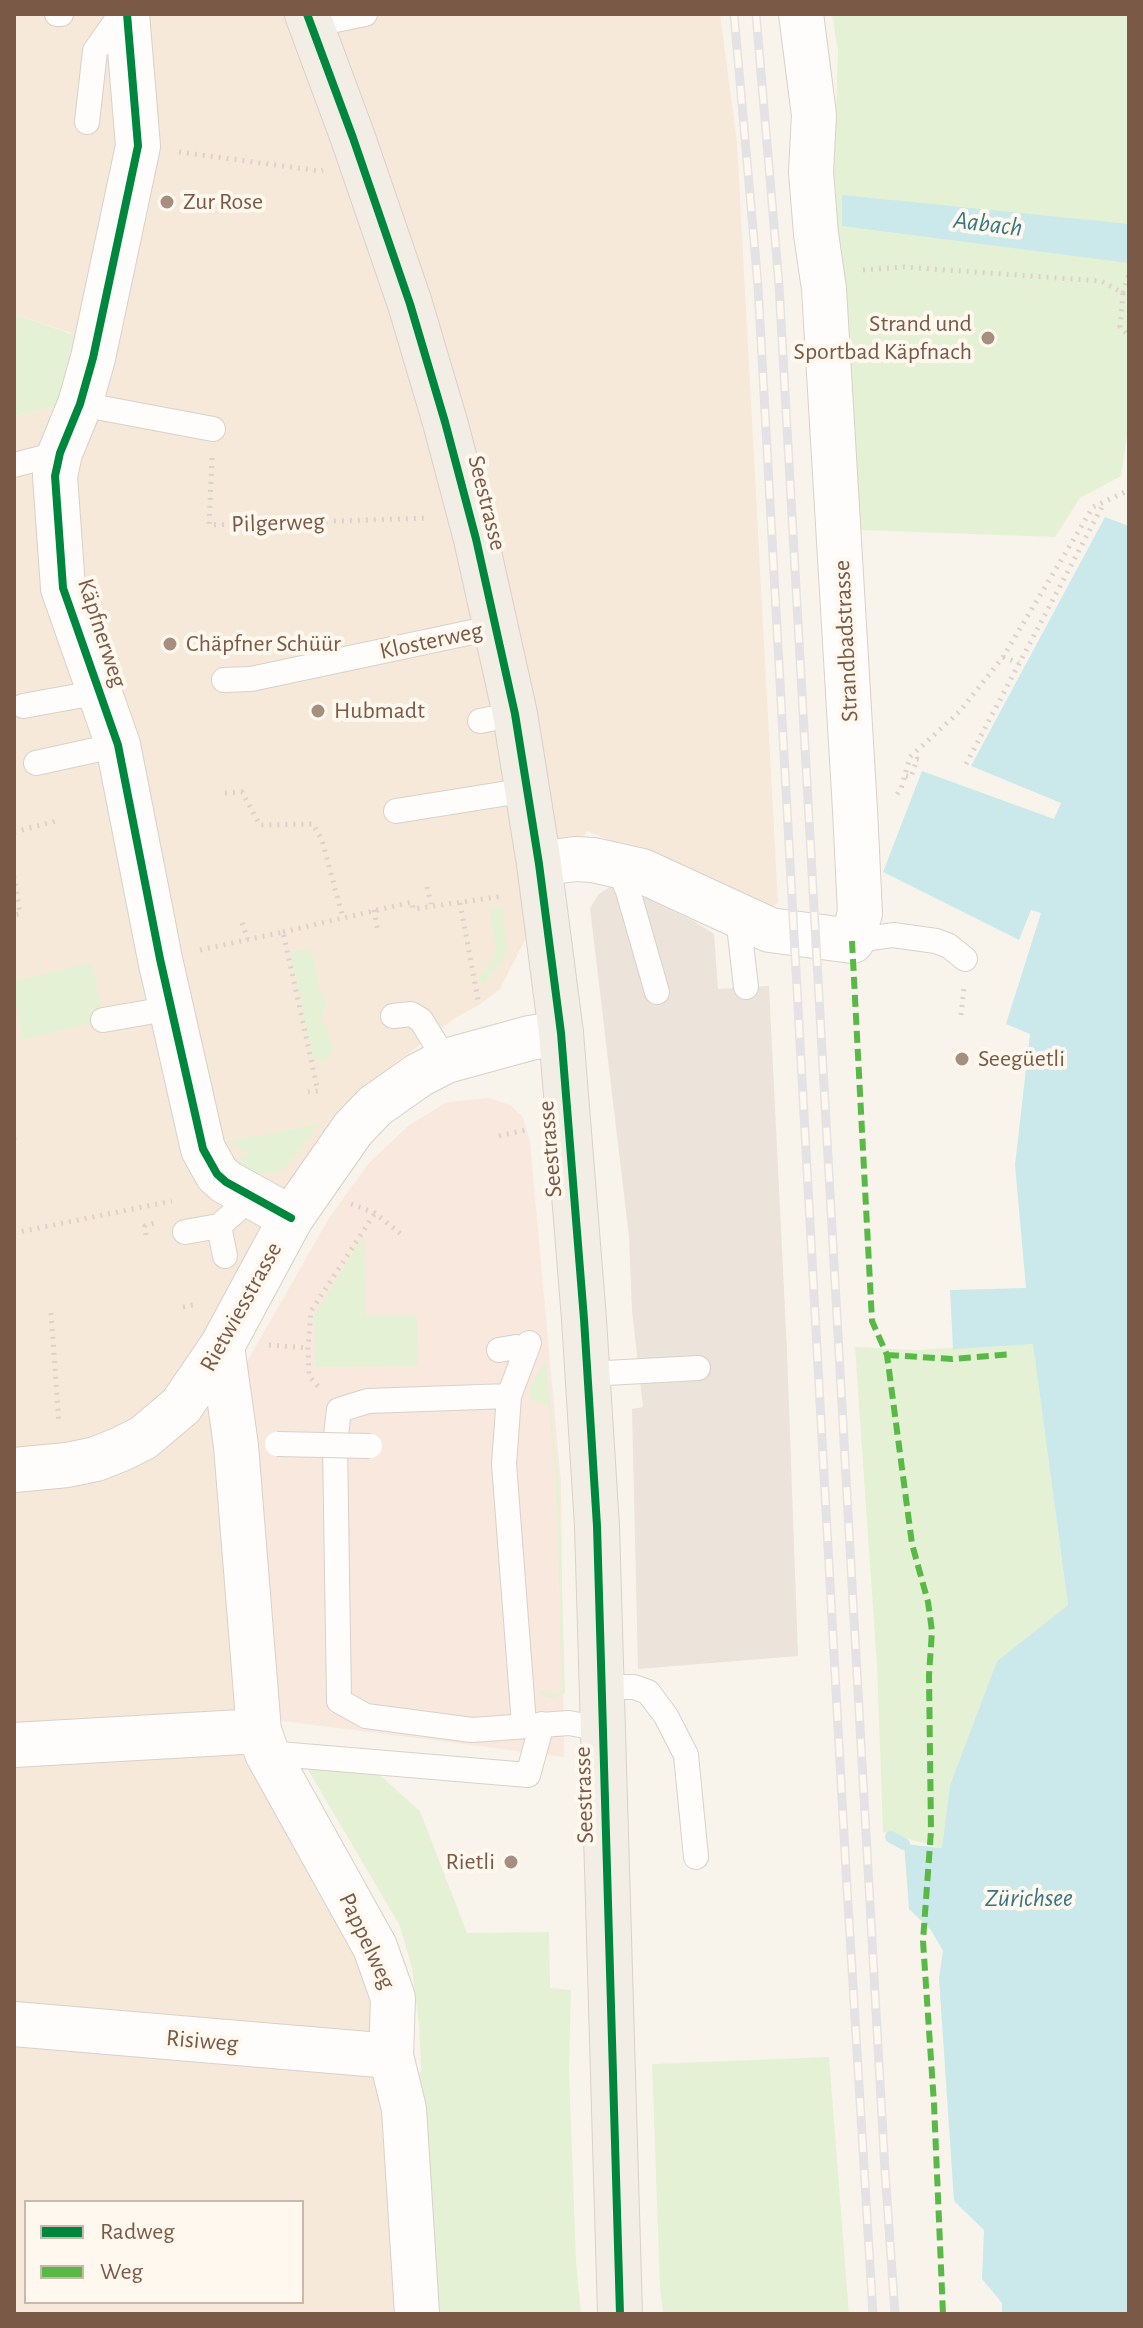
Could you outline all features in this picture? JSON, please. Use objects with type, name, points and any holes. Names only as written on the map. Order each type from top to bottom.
[{"type":"main road","name":"Seestrasse","points":[[309,20],[353,138],[431,370],[496,627],[498,718],[527,790],[539,864],[561,1033],[597,1526],[620,2314]]},
{"type":"street","name":"Käpfnerweg","points":[[124,14],[138,146],[93,358],[55,476],[63,588],[113,712],[160,959],[207,1160],[226,1182],[291,1218]]},
{"type":"street","name":"Strandbadstrasse","points":[[801,14],[814,115],[811,172],[824,289],[855,810],[860,913],[852,941]]},
{"type":"street","points":[[539,864],[575,859],[642,871],[770,930],[852,941]]},
{"type":"street","name":"Rietwiesstrasse","points":[[14,1470],[96,1459],[143,1438],[181,1406],[222,1346],[291,1218],[363,1117],[391,1093],[446,1061],[530,1038],[561,1033]]},
{"type":"street","name":"Pappelweg","points":[[222,1346],[256,1445],[263,1742],[375,1947],[393,1998],[391,2056],[404,2109],[417,2314]]},
{"type":"street","points":[[14,1745],[263,1742]]},
{"type":"street","name":"Risiweg","points":[[14,2024],[391,2056]]},
{"type":"lane","points":[[87,122],[95,51],[124,14]]},
{"type":"lane","points":[[309,20],[365,14]]},
{"type":"lane","points":[[80,404],[213,429]]},
{"type":"lane","points":[[14,465],[60,453]]},
{"type":"lane","name":"Klosterweg","points":[[224,680],[251,679],[496,627]]},
{"type":"lane","points":[[23,706],[113,712]]},
{"type":"lane","points":[[36,763],[113,712]]},
{"type":"lane","points":[[396,811],[527,790]]},
{"type":"lane","points":[[617,865],[628,891],[657,992]]},
{"type":"lane","points":[[738,917],[746,987]]},
{"type":"lane","points":[[852,941],[893,935],[936,941],[949,946],[965,959]]},
{"type":"lane","points":[[103,1020],[172,1008]]},
{"type":"lane","points":[[393,1016],[411,1014],[421,1020],[446,1061]]},
{"type":"lane","points":[[185,1232],[219,1226],[237,1210],[247,1194]]},
{"type":"lane","points":[[219,1226],[225,1256]]},
{"type":"lane","points":[[263,1742],[528,1775],[533,1724],[504,1464],[514,1347]]},
{"type":"lane","points":[[588,1374],[698,1368]]},
{"type":"lane","points":[[509,1396],[368,1401],[339,1410],[335,1444],[339,1701],[366,1716],[472,1730],[569,1723],[602,1708],[634,1687],[648,1692],[666,1716],[686,1755],[696,1857]]},
{"type":"lane","points":[[256,1445],[370,1446]]},
{"type":"path","points":[[138,146],[320,171],[328,167]]},
{"type":"path","points":[[849,271],[904,267],[1101,281],[1123,293]]},
{"type":"path","points":[[1129,274],[1123,293],[1120,327],[1129,336]]},
{"type":"path","points":[[855,810],[897,794],[906,776],[910,757],[960,711],[1003,657],[1093,507],[1129,490]]},
{"type":"path","points":[[966,764],[1105,501]]},
{"type":"path","points":[[1003,657],[1019,663]]},
{"type":"path","points":[[906,776],[911,777],[917,759],[922,760]]},
{"type":"path","points":[[225,793],[242,792],[260,825],[313,824],[322,840],[343,918]]},
{"type":"path","points":[[14,832],[60,820]]},
{"type":"path","points":[[14,876],[20,914],[14,915]]},
{"type":"path","points":[[427,887],[431,904]]},
{"type":"path","points":[[160,959],[412,902],[413,909],[509,895]]},
{"type":"path","points":[[460,903],[479,1005]]},
{"type":"path","points":[[374,910],[378,932]]},
{"type":"path","points":[[242,923],[248,939]]},
{"type":"path","points":[[283,932],[318,1091],[308,1092]]},
{"type":"path","points":[[499,1136],[535,1128]]},
{"type":"path","points":[[14,1233],[165,1202]]},
{"type":"path","points":[[346,1202],[375,1213],[402,1235]]},
{"type":"path","points":[[309,1376],[311,1311],[375,1213]]},
{"type":"path","points":[[146,1235],[145,1226],[152,1223]]},
{"type":"path","points":[[50,1425],[60,1422],[51,1313]]},
{"type":"path","points":[[278,1348],[308,1348]]},
{"type":"shaded area","points":[[14,14],[720,14],[737,142],[778,903],[771,907],[587,831],[539,912],[500,989],[455,1018],[355,1094],[281,1198],[221,1320],[139,1426],[14,1457],[14,416],[60,405],[71,333],[14,314]]},
{"type":"shaded area","points":[[611,886],[637,894],[714,934],[718,989],[769,986],[798,1656],[638,1669],[632,1409],[643,1407],[632,1311],[629,1237],[590,908],[599,894]]},
{"type":"shaded area","points":[[489,1098],[510,1105],[523,1117],[530,1142],[561,1483],[564,1757],[275,1720],[254,1407],[240,1374],[329,1218],[368,1164],[408,1126],[447,1102]]},
{"type":"shaded area","points":[[217,1381],[254,1407],[236,1446],[259,1731],[375,1947],[391,2056],[422,2073],[434,2314],[14,2314],[14,1485]]},
{"type":"green space","name":"Strand und Sportbad Käpfnach","points":[[832,14],[1129,14],[1129,422],[1121,476],[1080,498],[1055,537],[861,530],[834,171],[838,51]]},
{"type":"green space","points":[[14,314],[71,334],[71,364],[60,405],[14,416]]},
{"type":"green space","points":[[502,906],[507,948],[502,961],[483,985],[478,978],[496,954],[490,909]]},
{"type":"green space","points":[[309,948],[319,990],[326,1001],[321,1019],[328,1030],[333,1051],[324,1061],[314,1060],[290,952]]},
{"type":"green space","points":[[92,963],[103,1020],[23,1040],[14,981]]},
{"type":"green space","points":[[204,1048],[225,1142],[319,1124],[283,1171],[258,1174],[235,1166],[246,1153],[232,1142],[222,1153],[196,1050]]},
{"type":"green space","points":[[364,1235],[366,1316],[417,1316],[418,1366],[316,1367],[314,1315]]},
{"type":"green space","points":[[1033,1343],[1068,1605],[997,1661],[950,1785],[942,1848],[883,1832],[877,1666],[855,1347],[915,1350]]},
{"type":"green space","points":[[546,1359],[559,1484],[565,1693],[553,1699],[543,1696],[539,1690],[555,1694],[562,1690],[556,1483],[549,1407],[530,1398],[530,1387]]},
{"type":"green space","points":[[304,1763],[375,1771],[420,1811],[467,1933],[549,1932],[550,1988],[571,1990],[569,2070],[576,2262],[581,2314],[434,2314],[419,2025],[412,1968],[400,1926]]},
{"type":"green space","points":[[829,2057],[849,2314],[663,2314],[652,2064]]},
{"type":"water","name":"Aabach","points":[[842,195],[1129,224],[1129,263],[842,226]]},
{"type":"water","name":"Zürichsee","points":[[1105,517],[1129,526],[1129,2314],[1002,2314],[1002,2303],[982,2279],[984,2230],[954,2201],[939,1978],[943,1951],[931,1930],[909,1909],[904,1844],[942,1848],[950,1785],[997,1661],[1068,1605],[1033,1344],[953,1349],[950,1290],[1026,1288],[1015,1165],[1030,1034],[1006,1024],[1041,913],[1031,910],[1019,940],[883,872],[922,771],[1054,819],[1061,803],[971,766]]},
{"type":"waterway","points":[[891,1837],[904,1844]]},
{"type":"railway","points":[[734,14],[758,286],[873,2314]]},
{"type":"railway","points":[[756,14],[779,285],[895,2314]]},
{"type":"marked path","points":[[852,941],[872,1321],[887,1355],[912,1544],[928,1602],[932,1631],[929,1675],[931,1831],[923,1941],[943,2314]]},
{"type":"marked path","points":[[887,1355],[952,1359],[1012,1354]]},
{"type":"cycle path","points":[[127,14],[138,146],[93,358],[55,476],[63,588],[118,745],[160,959],[203,1149],[217,1174],[226,1182],[291,1218]]},
{"type":"cycle path","points":[[307,14],[410,304],[445,422],[476,539],[515,714],[539,864],[561,1033],[597,1526],[620,2314]]},
{"type":"place","name":"Zur Rose","points":[[167,202]]},
{"type":"place","name":"Strand und Sportbad Käpfnach","points":[[988,338]]},
{"type":"place","name":"Chäpfner Schüür","points":[[170,644]]},
{"type":"place","name":"Hubmadt","points":[[318,711]]},
{"type":"place","name":"Seegüetli","points":[[962,1059]]},
{"type":"place","name":"Rietli","points":[[511,1862]]}]
